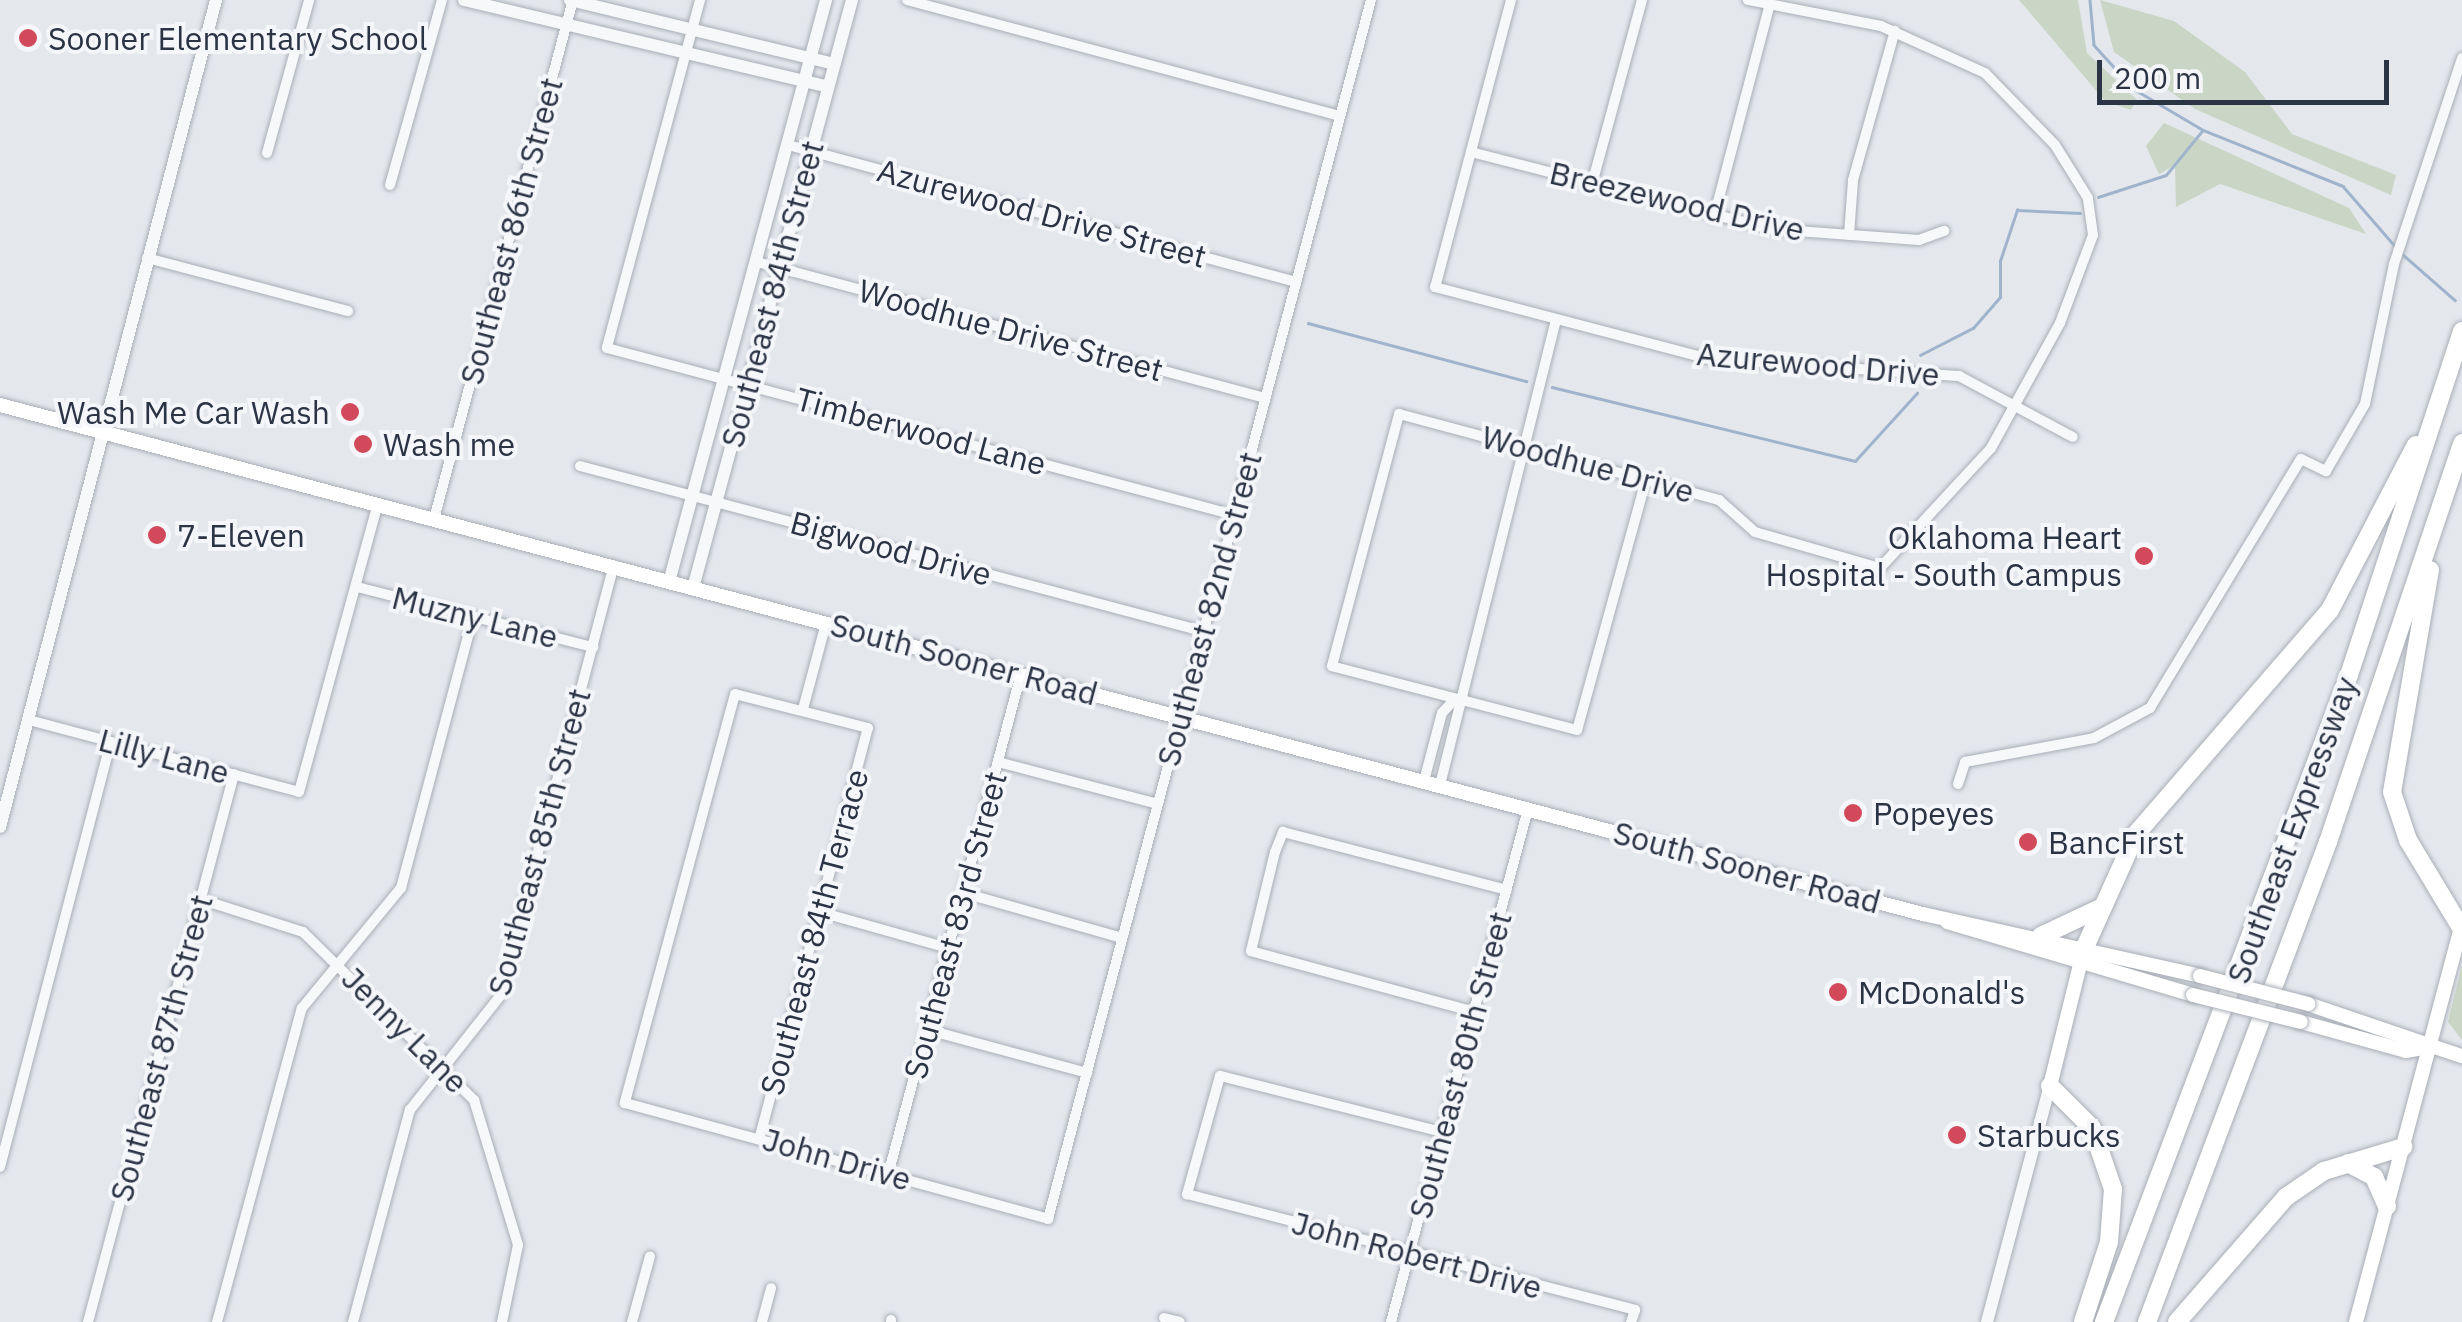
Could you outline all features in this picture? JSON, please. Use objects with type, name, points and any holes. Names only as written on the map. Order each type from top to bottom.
[{"type":"highway","name":"Southeast Expressway","points":[[2104,1322],[2298,817],[2462,332]]},
{"type":"highway","points":[[2082,956],[2098,909],[2158,802],[2330,610],[2446,381]]},
{"type":"highway","name":"Southeast Expressway","points":[[2148,1322],[2462,443]]},
{"type":"highway","points":[[2439,516],[2392,792],[2408,840],[2461,925]]},
{"type":"highway","points":[[2041,936],[2098,909]]},
{"type":"highway","points":[[2050,1086],[2082,1112],[2114,1188],[2109,1242],[2083,1322]]},
{"type":"highway","points":[[2178,1322],[2286,1197],[2348,1162],[2402,1146]]},
{"type":"highway","points":[[2348,1162],[2374,1176],[2387,1206]]},
{"type":"main road","name":"South Sooner Road","points":[[0,406],[1927,914],[2082,956],[2192,994],[2406,1052],[2428,1047]]},
{"type":"main road","name":"South Sooner Road","points":[[1927,914],[2041,936],[2082,956],[2200,976],[2308,1004],[2410,1033],[2428,1047],[2462,1056]]},
{"type":"main road","points":[[2356,1322],[2461,925]]},
{"type":"main road","points":[[2050,1086],[2082,956]]},
{"type":"street","points":[[0,827],[216,0]]},
{"type":"street","points":[[267,153],[309,0]]},
{"type":"street","points":[[390,185],[442,0]]},
{"type":"street","points":[[464,0],[828,87]]},
{"type":"street","points":[[572,0],[834,64]]},
{"type":"street","name":"Southeast 86th Street","points":[[434,519],[572,0]]},
{"type":"street","points":[[686,53],[700,0]]},
{"type":"street","name":"Southeast 84th Street","points":[[669,582],[826,0]]},
{"type":"street","name":"Southeast 84th Street","points":[[693,588],[852,0]]},
{"type":"street","points":[[907,0],[1340,116]]},
{"type":"street","name":"Southeast 82nd Street","points":[[1048,1218],[1371,0]]},
{"type":"street","points":[[1471,152],[1512,0]]},
{"type":"street","points":[[1592,184],[1642,0]]},
{"type":"street","points":[[1748,0],[1896,31],[2000,84],[2080,186],[2094,219],[2090,246],[2016,404]]},
{"type":"street","points":[[1714,216],[1770,3]]},
{"type":"street","points":[[1849,235],[1853,180],[1896,31]]},
{"type":"street","name":"Timberwood Lane","points":[[686,53],[607,348],[1234,515]]},
{"type":"street","points":[[1958,784],[1964,762],[2109,733],[2167,692],[2301,459],[2326,472],[2354,427],[2406,223],[2462,58]]},
{"type":"street","name":"Azurewood Drive Street","points":[[788,145],[1296,282]]},
{"type":"street","name":"Breezewood Drive","points":[[1471,152],[1714,216],[1849,235],[1919,240],[1944,231]]},
{"type":"street","name":"Azurewood Drive","points":[[1471,152],[1435,287],[1705,358],[1959,376],[2073,437]]},
{"type":"street","points":[[148,258],[348,311]]},
{"type":"street","name":"Woodhue Drive Street","points":[[756,262],[1265,398]]},
{"type":"street","points":[[1440,786],[1455,699],[1556,320]]},
{"type":"street","name":"Woodhue Drive","points":[[1455,699],[1332,666],[1399,414],[1719,500],[1755,532],[1880,568],[1984,459],[2016,404]]},
{"type":"street","name":"Bigwood Drive","points":[[580,466],[1202,632]]},
{"type":"street","points":[[1455,699],[1577,730],[1646,480]]},
{"type":"street","points":[[357,587],[378,504]]},
{"type":"street","name":"Southeast 85th Street","points":[[353,1322],[410,1110],[500,996],[614,566]]},
{"type":"street","name":"Lilly Lane","points":[[29,720],[299,792],[357,587]]},
{"type":"street","name":"Muzny Lane","points":[[357,587],[592,647]]},
{"type":"street","points":[[217,1322],[302,1008],[401,888],[473,618]]},
{"type":"street","points":[[802,708],[826,623]]},
{"type":"street","name":"Southeast 83rd Street","points":[[888,1175],[1021,674]]},
{"type":"street","name":"John Drive","points":[[802,708],[734,694],[625,1103],[760,1136],[1048,1218]]},
{"type":"street","points":[[1424,781],[1442,713],[1455,699]]},
{"type":"street","name":"Southeast 84th Terrace","points":[[760,1136],[868,728],[802,708]]},
{"type":"street","points":[[0,1167],[111,742]]},
{"type":"street","points":[[998,762],[1158,804]]},
{"type":"street","name":"Southeast 87th Street","points":[[88,1322],[234,774]]},
{"type":"street","name":"Southeast 80th Street","points":[[1391,1322],[1528,808]]},
{"type":"street","points":[[1475,1012],[1251,951],[1283,832],[1507,890]]},
{"type":"street","points":[[964,893],[1122,938]]},
{"type":"street","name":"Jenny Lane","points":[[200,899],[291,926],[338,962],[474,1100],[518,1245],[502,1322]]},
{"type":"street","points":[[820,912],[948,948]]},
{"type":"street","points":[[928,1030],[1087,1072]]},
{"type":"street","name":"John Robert Drive","points":[[1442,1132],[1220,1076],[1187,1194],[1635,1310],[1631,1322]]},
{"type":"street","points":[[1987,1322],[2050,1086]]},
{"type":"street","points":[[632,1322],[650,1256]]},
{"type":"street","points":[[762,1322],[770,1288]]},
{"type":"street","points":[[1164,1318],[1180,1322]]},
{"type":"green space","points":[[2019,0],[2078,0],[2087,53],[2137,100],[2131,110],[2105,101]]},
{"type":"green space","points":[[2100,0],[2174,21],[2245,72],[2292,134],[2396,175],[2391,195],[2195,109],[2114,52]]},
{"type":"green space","points":[[2164,123],[2349,208],[2366,234],[2220,184],[2176,207],[2175,165],[2159,174],[2146,146]]},
{"type":"green space","points":[[2462,965],[2462,1040],[2448,1022]]},
{"type":"waterway","points":[[2090,0],[2094,45],[2134,89],[2203,130],[2343,186],[2395,246]]},
{"type":"waterway","points":[[2098,197],[2166,175],[2202,131]]},
{"type":"waterway","points":[[1920,355],[1973,328],[2000,297],[2000,261],[2017,210],[2080,213]]},
{"type":"waterway","points":[[2400,252],[2455,300]]},
{"type":"waterway","points":[[1308,323],[1526,381]]},
{"type":"waterway","points":[[1552,387],[1855,461],[1917,393]]},
{"type":"place","name":"Sooner Elementary School","points":[[28,38]]},
{"type":"place","name":"Wash Me Car Wash","points":[[350,412]]},
{"type":"place","name":"Wash me","points":[[363,444]]},
{"type":"place","name":"7-Eleven","points":[[157,535]]},
{"type":"place","name":"Oklahoma Heart Hospital - South Campus","points":[[2144,556]]},
{"type":"place","name":"Popeyes","points":[[1853,813]]},
{"type":"place","name":"BancFirst","points":[[2028,842]]},
{"type":"place","name":"McDonald's","points":[[1838,992]]},
{"type":"place","name":"Starbucks","points":[[1957,1135]]}]
